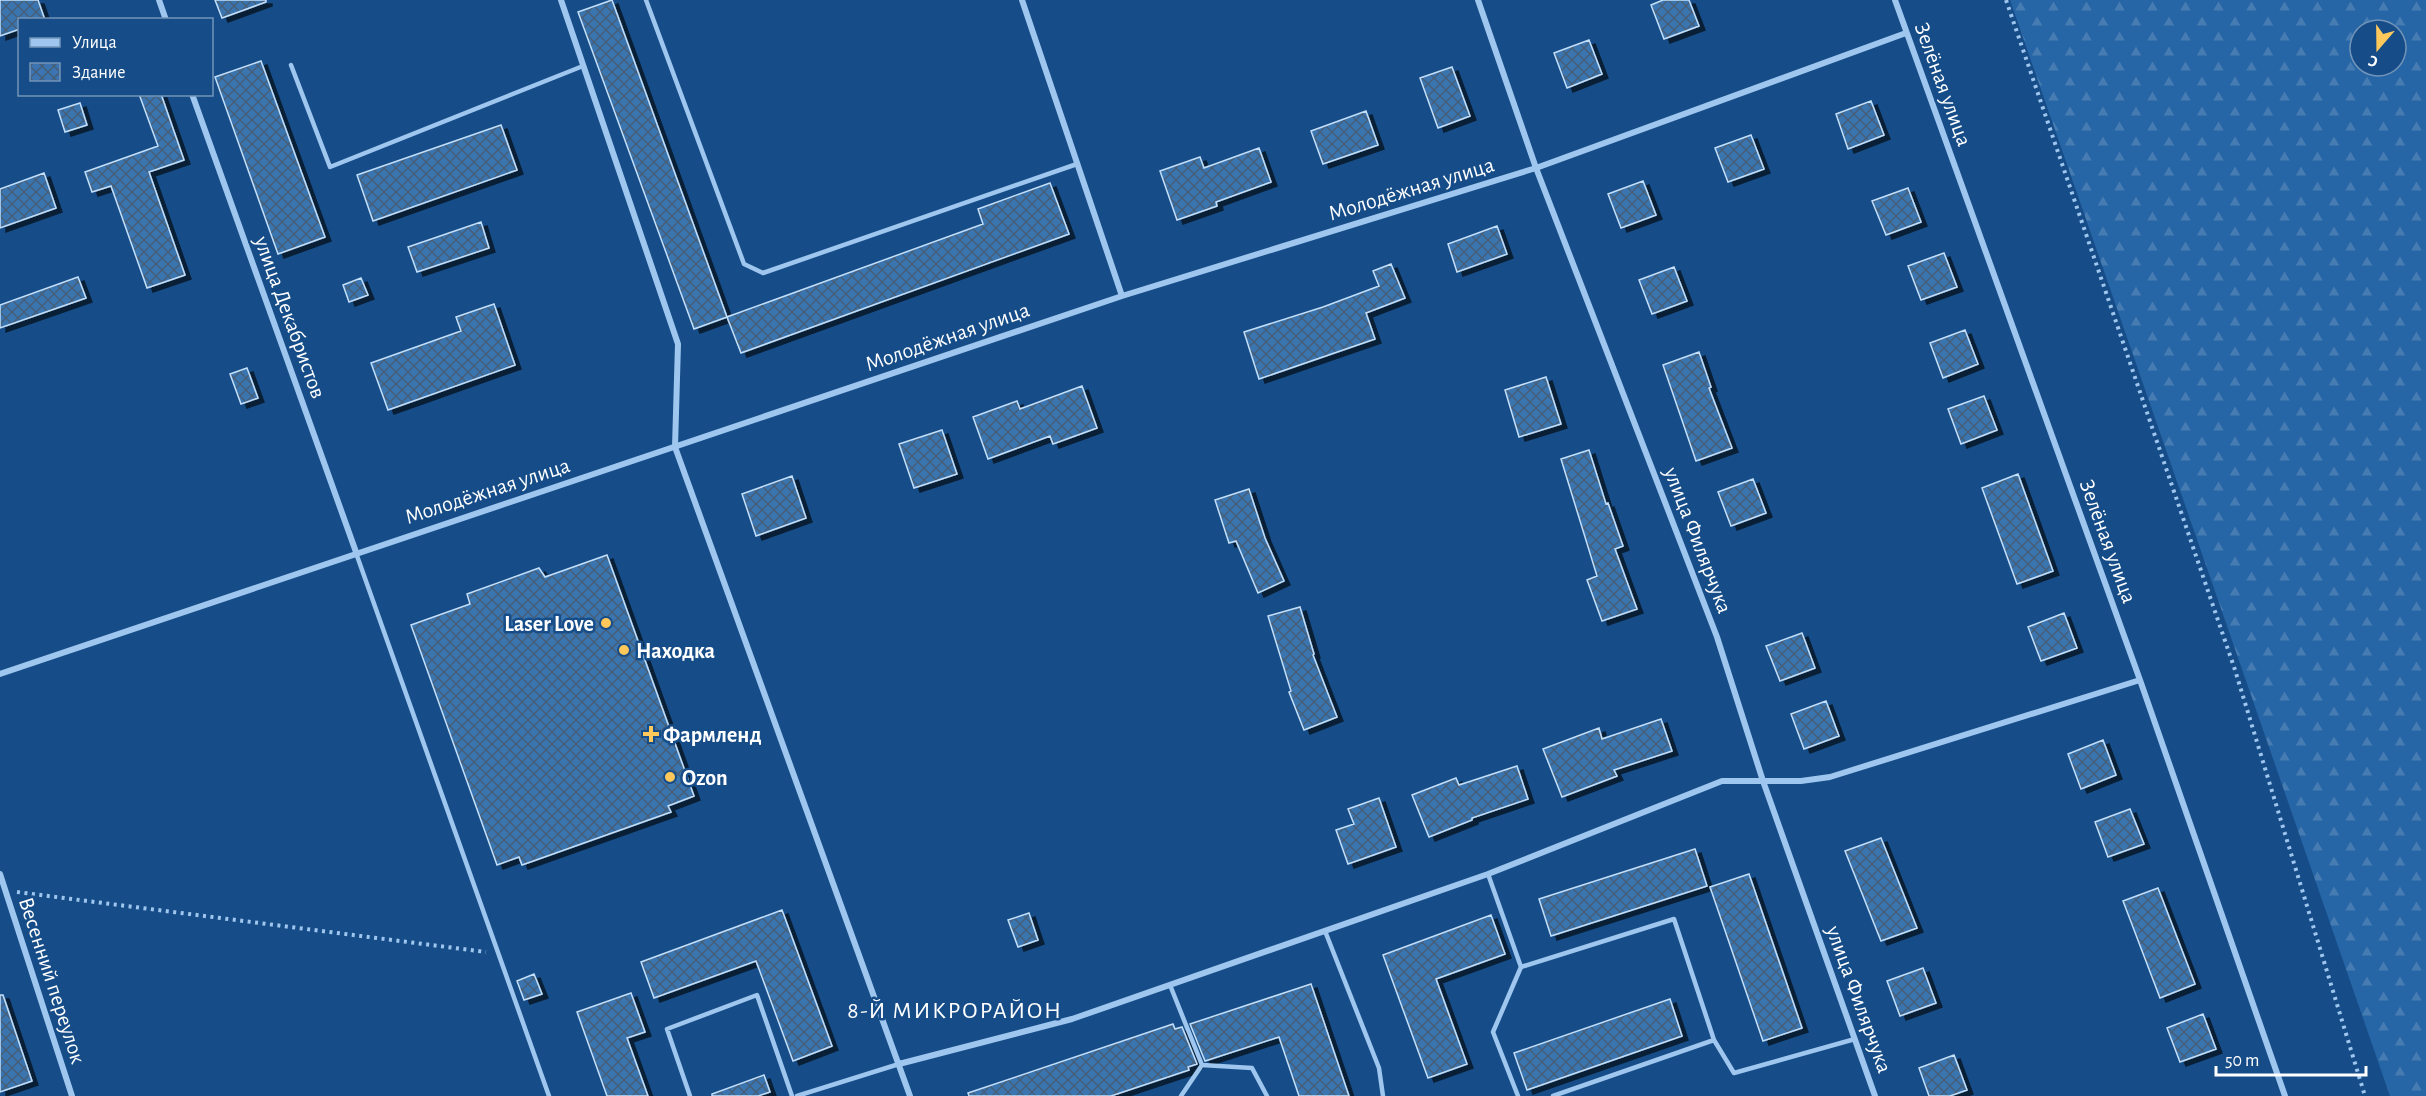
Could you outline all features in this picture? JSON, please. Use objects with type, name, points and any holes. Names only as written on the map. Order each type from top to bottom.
[{"type":"street","points":[[159,0],[165,18]]},
{"type":"street","points":[[561,0],[678,344],[675,447],[910,1096]]},
{"type":"street","points":[[1022,0],[1122,296]]},
{"type":"street","name":"улица Филярчука","points":[[1478,0],[1536,168],[1717,637],[1763,781],[1875,1096]]},
{"type":"street","name":"Зелёная улица","points":[[1894,0],[2140,680],[2285,1096]]},
{"type":"street","name":"Молодёжная улица","points":[[0,674],[356,552],[1122,296],[1536,168],[1906,33]]},
{"type":"street","name":"улица Декабристов","points":[[193,96],[356,552]]},
{"type":"street","points":[[899,1064],[1072,1019],[1488,874],[1722,781],[1801,781],[1830,777],[2140,680]]},
{"type":"street","name":"Весенний переулок","points":[[0,874],[72,1096]]},
{"type":"lane","points":[[646,0],[744,264],[763,273],[1077,164]]},
{"type":"lane","points":[[291,65],[330,167],[583,66]]},
{"type":"lane","points":[[356,552],[549,1096]]},
{"type":"lane","points":[[1488,874],[1521,967],[1493,1032],[1518,1096]]},
{"type":"lane","points":[[1521,967],[1674,919],[1714,1040],[1734,1073],[1855,1039]]},
{"type":"lane","points":[[1325,931],[1378,1068],[1383,1096]]},
{"type":"lane","points":[[1170,985],[1202,1065]]},
{"type":"lane","points":[[690,1096],[667,1029],[757,995],[792,1096]]},
{"type":"lane","points":[[1553,1096],[1714,1040]]},
{"type":"lane","points":[[797,1096],[899,1064]]},
{"type":"lane","points":[[1181,1096],[1202,1065]]},
{"type":"lane","points":[[1202,1065],[1252,1068],[1267,1096]]},
{"type":"path","points":[[2006,0],[2235,670],[2365,1096]]},
{"type":"path","points":[[5,891],[499,954]]},
{"type":"green space","points":[[2010,0],[2426,0],[2426,1096],[2390,1096]]},
{"type":"building","points":[[0,0],[38,0],[44,18],[18,18],[18,30],[0,36]]},
{"type":"building","points":[[215,0],[266,0],[266,2],[222,18]]},
{"type":"building","points":[[612,0],[727,317],[694,329],[578,12]]},
{"type":"building","points":[[1663,0],[1689,0],[1699,26],[1664,39],[1651,5]]},
{"type":"building","points":[[1589,40],[1602,74],[1567,88],[1554,53]]},
{"type":"building","points":[[261,61],[325,237],[278,254],[215,77]]},
{"type":"building","points":[[1452,67],[1470,116],[1438,128],[1420,78]]},
{"type":"building","points":[[140,96],[162,96],[184,160],[149,172],[185,275],[147,288],[111,186],[92,192],[85,172],[158,146]]},
{"type":"building","points":[[1871,101],[1884,135],[1848,149],[1836,114]]},
{"type":"building","points":[[80,103],[87,125],[65,132],[58,110]]},
{"type":"building","points":[[1366,111],[1378,145],[1323,164],[1311,131]]},
{"type":"building","points":[[501,125],[517,170],[373,221],[357,175]]},
{"type":"building","points":[[1751,135],[1764,169],[1728,182],[1715,148]]},
{"type":"building","points":[[1259,148],[1271,182],[1216,202],[1217,206],[1177,220],[1160,171],[1200,157],[1204,168]]},
{"type":"building","points":[[44,173],[56,208],[0,228],[0,189]]},
{"type":"building","points":[[1643,181],[1656,215],[1621,228],[1608,194]]},
{"type":"building","points":[[1050,183],[1069,234],[741,353],[727,317],[983,224],[978,209]]},
{"type":"building","points":[[1908,188],[1921,222],[1886,235],[1872,201]]},
{"type":"building","points":[[481,222],[489,248],[417,272],[408,247]]},
{"type":"building","points":[[1497,226],[1507,254],[1457,272],[1448,244]]},
{"type":"building","points":[[1944,253],[1957,287],[1921,300],[1908,266]]},
{"type":"building","points":[[1391,264],[1405,298],[1366,313],[1375,339],[1259,379],[1244,332],[1323,307],[1379,286],[1373,271]]},
{"type":"building","points":[[1674,267],[1687,301],[1652,314],[1639,280]]},
{"type":"building","points":[[78,277],[86,298],[0,328],[0,305]]},
{"type":"building","points":[[361,278],[368,295],[349,302],[343,285]]},
{"type":"building","points":[[494,304],[515,365],[388,410],[371,363],[461,331],[456,317]]},
{"type":"building","points":[[1965,330],[1978,364],[1943,378],[1930,343]]},
{"type":"building","points":[[1699,352],[1711,387],[1709,388],[1732,448],[1696,461],[1663,365]]},
{"type":"building","points":[[247,368],[258,398],[241,404],[230,374]]},
{"type":"building","points":[[1546,377],[1561,424],[1519,437],[1505,390]]},
{"type":"building","points":[[1082,386],[1097,428],[1053,444],[1050,436],[988,459],[973,417],[1017,401],[1020,409]]},
{"type":"building","points":[[1984,396],[1997,430],[1961,444],[1948,409]]},
{"type":"building","points":[[942,430],[957,474],[914,488],[899,444]]},
{"type":"building","points":[[1589,450],[1606,504],[1608,503],[1623,546],[1615,549],[1637,609],[1602,621],[1587,580],[1597,576],[1561,459]]},
{"type":"building","points":[[2018,474],[2053,571],[2017,584],[1982,488]]},
{"type":"building","points":[[792,476],[806,518],[756,536],[742,494]]},
{"type":"building","points":[[1753,479],[1766,513],[1731,526],[1718,492]]},
{"type":"building","points":[[1249,489],[1265,538],[1284,581],[1258,593],[1236,541],[1229,543],[1215,500]]},
{"type":"building","points":[[607,555],[694,796],[668,806],[671,812],[522,865],[519,857],[497,865],[411,625],[470,604],[467,594],[539,568],[545,577]]},
{"type":"building","points":[[1300,607],[1313,655],[1337,717],[1304,730],[1289,692],[1291,691],[1268,616]]},
{"type":"building","points":[[2064,613],[2077,648],[2041,661],[2028,627]]},
{"type":"building","points":[[1802,633],[1815,668],[1780,681],[1766,646]]},
{"type":"building","points":[[1826,701],[1839,736],[1804,749],[1791,714]]},
{"type":"building","points":[[1661,719],[1672,751],[1614,770],[1617,776],[1562,797],[1543,749],[1599,728],[1602,739]]},
{"type":"building","points":[[2103,740],[2116,775],[2081,789],[2068,754]]},
{"type":"building","points":[[1517,766],[1528,799],[1472,818],[1472,820],[1429,837],[1412,795],[1456,778],[1459,785]]},
{"type":"building","points":[[1379,798],[1396,847],[1348,864],[1336,830],[1354,824],[1348,809]]},
{"type":"building","points":[[2130,809],[2144,844],[2108,857],[2095,822]]},
{"type":"building","points":[[1881,838],[1917,928],[1881,941],[1845,851]]},
{"type":"building","points":[[1695,849],[1707,886],[1551,936],[1539,899]]},
{"type":"building","points":[[1749,874],[1802,1028],[1763,1041],[1710,887]]},
{"type":"building","points":[[2158,888],[2195,984],[2160,998],[2123,901]]},
{"type":"building","points":[[782,910],[832,1046],[793,1061],[756,961],[654,998],[641,962]]},
{"type":"building","points":[[1029,913],[1038,940],[1018,947],[1008,920]]},
{"type":"building","points":[[1491,915],[1505,954],[1436,979],[1467,1064],[1428,1078],[1383,955]]},
{"type":"building","points":[[1923,968],[1936,1003],[1900,1016],[1887,981]]},
{"type":"building","points":[[534,974],[542,994],[524,1000],[517,981]]},
{"type":"building","points":[[1311,984],[1349,1096],[1299,1096],[1279,1037],[1205,1061],[1190,1024]]},
{"type":"building","points":[[631,993],[645,1032],[627,1038],[648,1096],[607,1096],[577,1012]]},
{"type":"building","points":[[0,995],[3,995],[32,1081],[0,1092]]},
{"type":"building","points":[[1670,999],[1682,1036],[1527,1090],[1514,1053]]},
{"type":"building","points":[[2203,1014],[2216,1049],[2180,1062],[2167,1028]]},
{"type":"building","points":[[1173,1024],[1175,1029],[1182,1027],[1197,1064],[1188,1067],[1189,1070],[1111,1096],[969,1096],[968,1093]]},
{"type":"building","points":[[1954,1055],[1967,1090],[1950,1096],[1929,1096],[1919,1068]]},
{"type":"building","points":[[764,1075],[770,1092],[758,1096],[712,1096],[712,1094]]},
{"type":"place","name":"Laser Love","points":[[606,623]]},
{"type":"place","name":"Находка","points":[[624,650]]},
{"type":"place","name":"Фармленд","points":[[651,734]]},
{"type":"place","name":"Ozon","points":[[670,777]]},
{"type":"district","name":"8-Й МИКРОРАЙОН","points":[[955,1010]]}]
